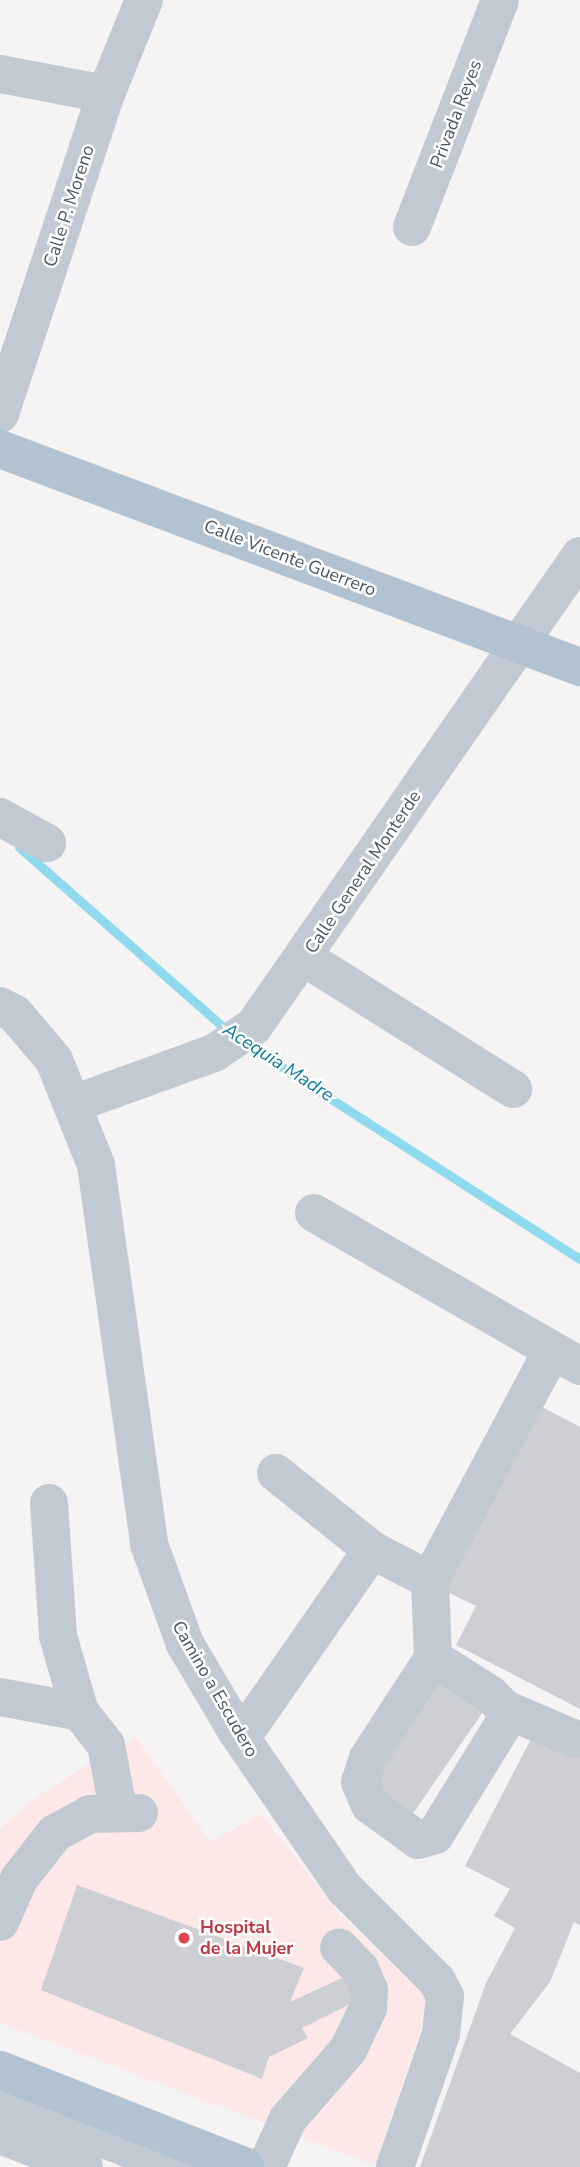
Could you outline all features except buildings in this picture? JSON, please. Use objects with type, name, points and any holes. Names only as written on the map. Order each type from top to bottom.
[{"type":"main road","name":"Calle Vicente Guerrero","points":[[0,449],[580,667]]},
{"type":"main road","points":[[0,2070],[247,2167]]},
{"type":"street","name":"Calle P. Moreno","points":[[0,414],[106,94],[144,0]]},
{"type":"street","name":"Privada Reyes","points":[[412,228],[500,0]]},
{"type":"street","points":[[0,74],[106,94]]},
{"type":"street","name":"Calle General Monterde","points":[[76,1104],[214,1053],[254,1026],[305,958],[580,556]]},
{"type":"street","points":[[0,817],[47,843]]},
{"type":"street","points":[[305,958],[513,1089]]},
{"type":"street","name":"Camino a Escudero","points":[[0,1006],[15,1014],[54,1060],[76,1104],[96,1165],[149,1544],[185,1644],[237,1732],[345,1889],[437,1981],[445,1996],[441,2034],[395,2167]]},
{"type":"street","points":[[314,1213],[566,1359],[430,1580],[433,1658],[368,1758],[360,1782],[370,1805],[404,1835],[428,1841],[435,1835],[502,1730],[505,1709]]},
{"type":"street","points":[[276,1473],[372,1550],[430,1580]]},
{"type":"street","points":[[0,1922],[19,1879],[55,1833],[90,1814],[129,1811],[106,1745],[80,1713],[58,1636],[49,1503]]},
{"type":"street","points":[[237,1732],[251,1724],[372,1550]]},
{"type":"street","points":[[433,1658],[505,1709],[575,1739]]},
{"type":"street","points":[[0,1697],[80,1713]]},
{"type":"street","points":[[267,2167],[288,2119],[348,2050],[368,2008],[369,1990],[360,1969],[339,1947]]},
{"type":"street","points":[[0,2099],[176,2167]]},
{"type":"street","points":[[0,2135],[84,2167]]},
{"type":"shaded area","name":"Hospital de la Mujer","points":[[135,1736],[210,1842],[261,1814],[337,1911],[430,2001],[375,2165],[0,2023],[0,1829],[39,1795]]},
{"type":"waterway","name":"Acequia Madre","points":[[19,847],[229,1032]]},
{"type":"waterway","name":"Acequia Madre","points":[[246,1044],[580,1259]]},
{"type":"place","name":"Hospital de la Mujer","points":[[184,1938]]}]
